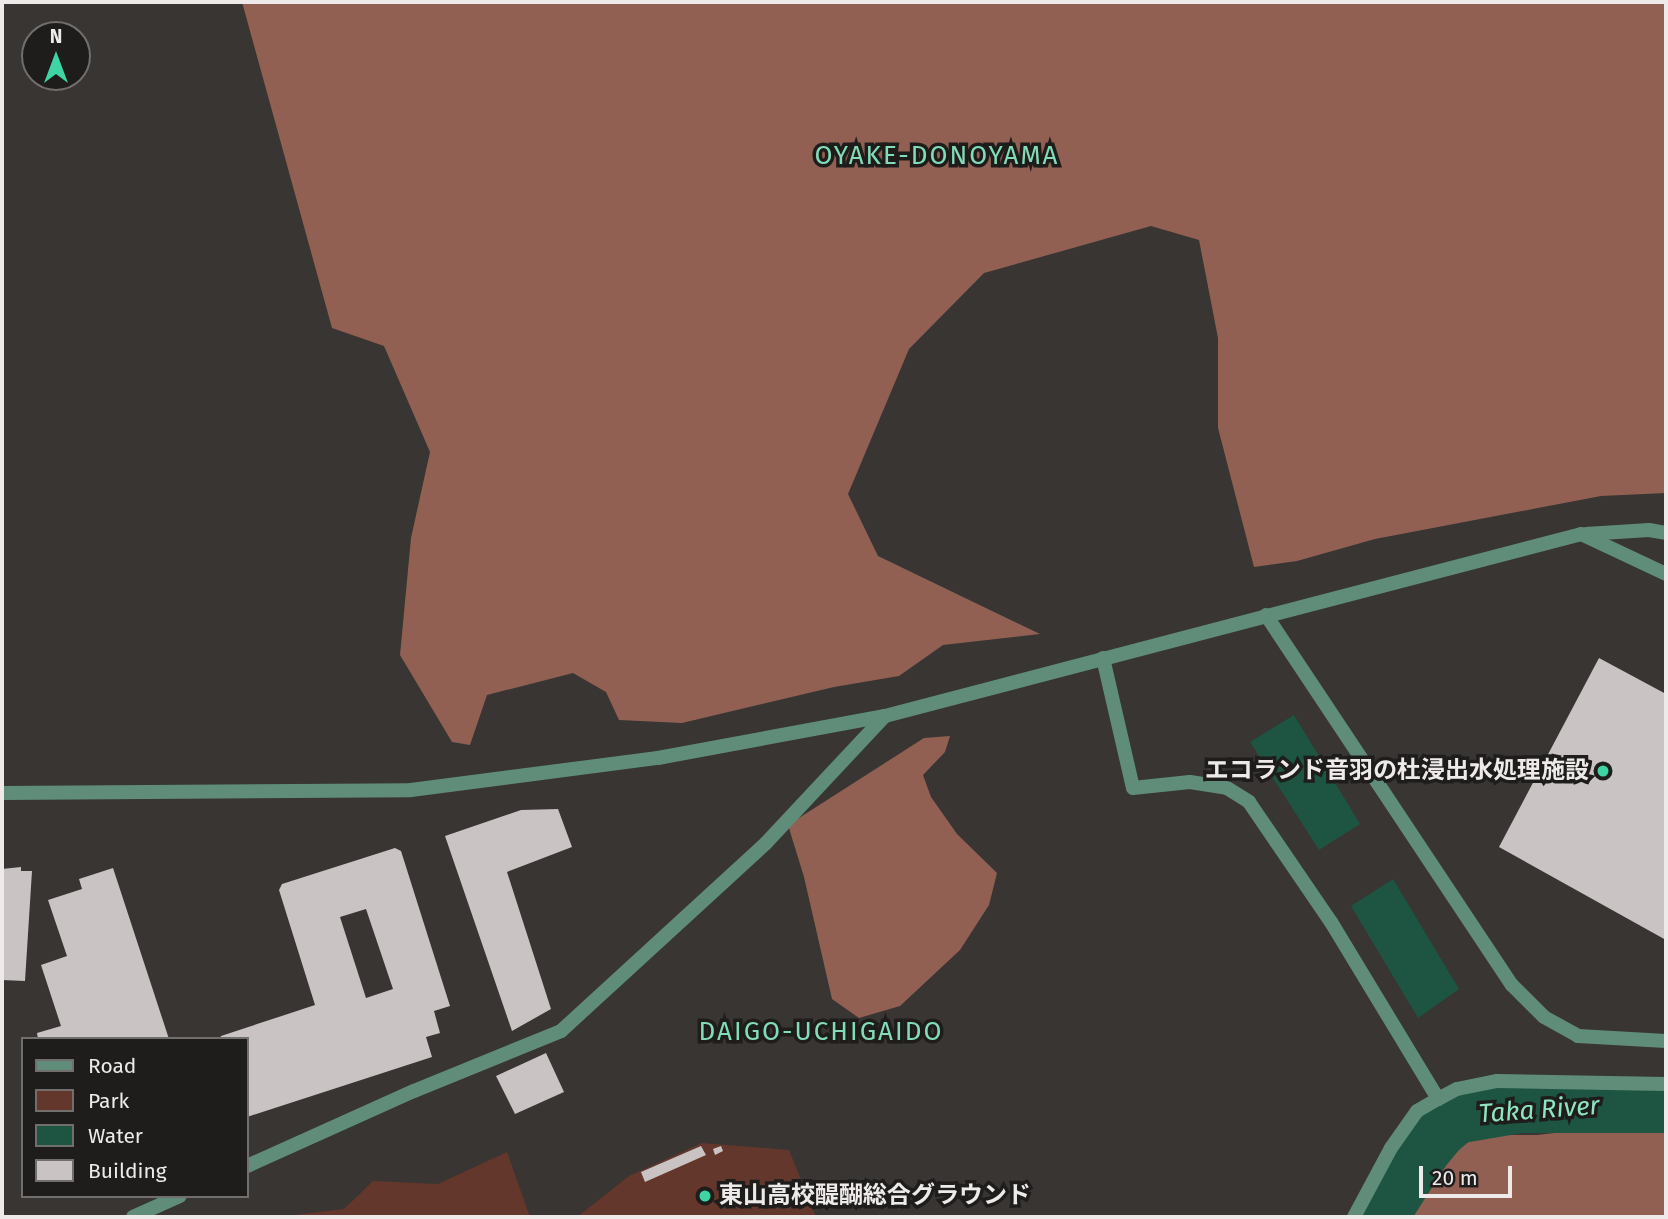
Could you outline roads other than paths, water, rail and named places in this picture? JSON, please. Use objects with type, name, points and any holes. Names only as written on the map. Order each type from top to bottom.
[{"type":"street","points":[[2,793],[411,790],[658,758],[885,716],[1581,534],[1649,530],[1666,533]]},
{"type":"street","points":[[1581,534],[1666,574]]},
{"type":"street","points":[[1266,615],[1512,985],[1544,1017],[1578,1036],[1666,1041]]},
{"type":"street","points":[[1103,658],[1133,788],[1190,782],[1227,788],[1249,802],[1331,922],[1438,1099]]},
{"type":"street","points":[[248,1166],[414,1091],[561,1031],[766,843],[885,716]]},
{"type":"street","points":[[1354,1217],[1391,1148],[1418,1111],[1457,1090],[1497,1081],[1666,1084]]},
{"type":"street","points":[[133,1217],[176,1198]]},
{"type":"water","points":[[1294,715],[1360,824],[1319,850],[1250,742]]},
{"type":"water","points":[[1393,879],[1459,989],[1418,1018],[1351,906]]},
{"type":"waterway","name":"Taka River","points":[[1380,1217],[1422,1151],[1438,1131],[1456,1116],[1521,1105],[1666,1105]]},
{"type":"place","name":"エコランド音羽の杜浸出水処理施設","points":[[1603,771]]},
{"type":"place","name":"東山高校醍醐総合グラウンド","points":[[705,1196]]},
{"type":"district","name":"OYAKE-DONOYAMA","points":[[937,156]]},
{"type":"district","name":"DAIGO-UCHIGAIDO","points":[[821,1032]]}]
